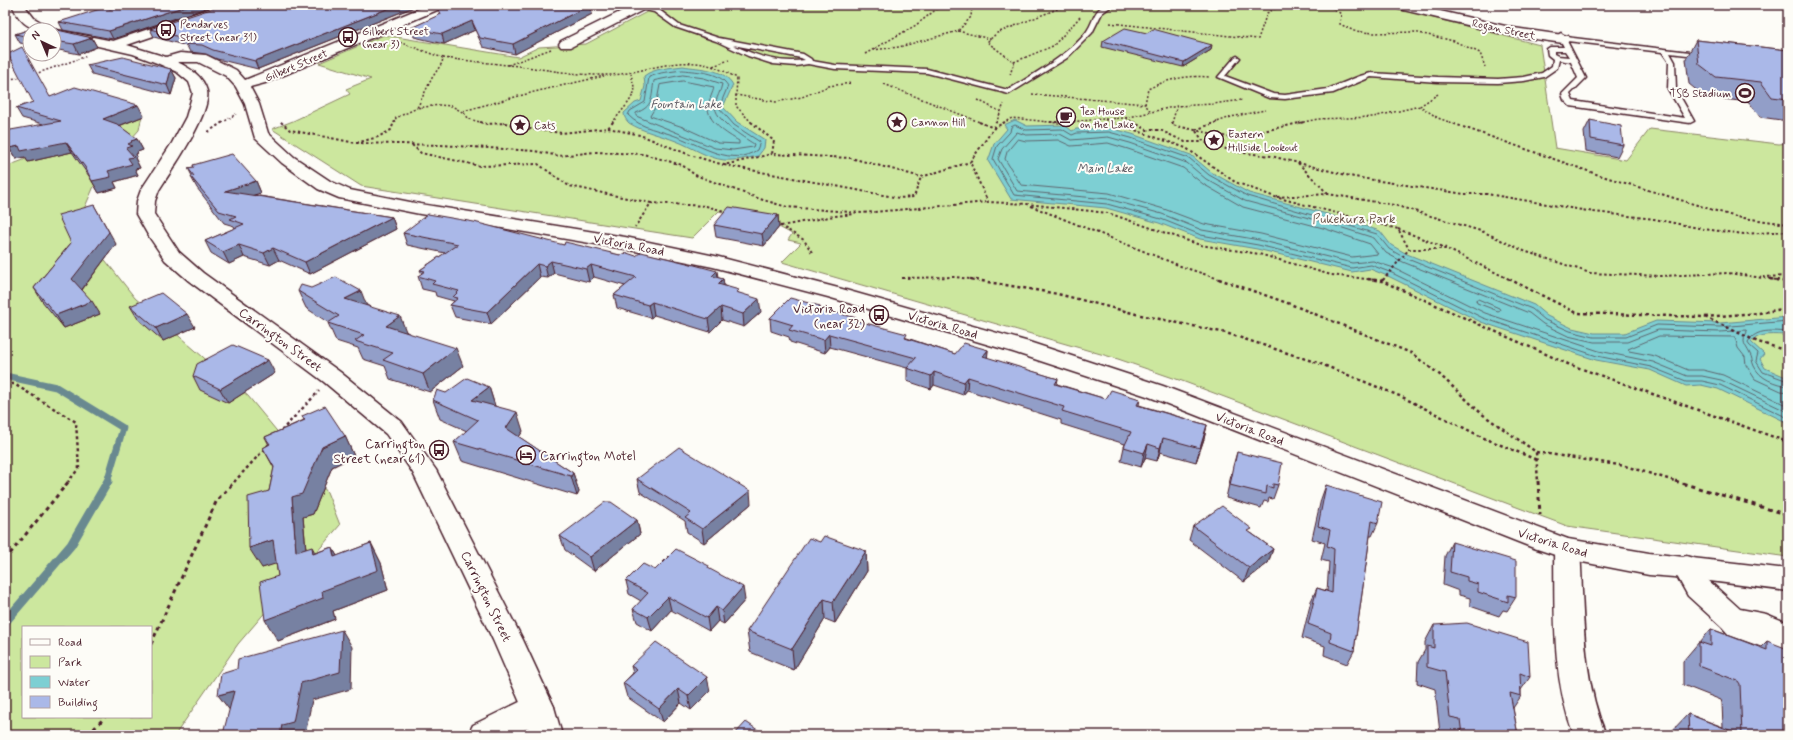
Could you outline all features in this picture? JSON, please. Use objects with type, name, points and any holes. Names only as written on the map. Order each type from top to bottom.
[{"type":"street","points":[[18,5],[27,20],[30,22]]},
{"type":"street","points":[[114,45],[232,5]]},
{"type":"street","name":"Gilbert Street","points":[[247,94],[260,80],[438,5]]},
{"type":"street","points":[[623,5],[641,6]]},
{"type":"street","name":"Rogan Street","points":[[1399,5],[1566,43]]},
{"type":"street","points":[[566,44],[641,6]]},
{"type":"street","name":"Carrington Street","points":[[62,34],[114,45],[167,60],[191,76],[199,86],[200,93],[191,123],[150,190],[145,214],[157,235],[172,256],[196,276],[332,377],[394,428],[424,470],[508,640],[542,721]]},
{"type":"street","name":"Victoria Road","points":[[167,60],[180,57],[201,58],[224,68],[231,73],[247,94],[261,135],[288,160],[310,176],[324,185],[345,194],[420,209],[625,243],[715,262],[828,291],[1087,368],[1155,391],[1540,540],[1567,549],[1649,564],[1686,567],[1788,580]]},
{"type":"street","points":[[1567,549],[1572,670],[1580,713],[1590,735]]},
{"type":"street","points":[[1686,567],[1698,588],[1732,619],[1757,646],[1788,661]]},
{"type":"street","points":[[1732,619],[1766,626],[1788,636]]},
{"type":"street","points":[[484,735],[542,721]]},
{"type":"lane","points":[[641,6],[656,10],[677,26],[718,40],[754,58],[765,61],[796,64],[808,62],[847,68],[927,71],[1009,92],[1065,57],[1090,32],[1099,12],[1110,5]]},
{"type":"lane","points":[[718,40],[803,56],[808,59],[808,62]]},
{"type":"lane","points":[[1566,43],[1582,78],[1566,94],[1567,99],[1572,103],[1581,106],[1690,121],[1672,89],[1672,62],[1665,51]]},
{"type":"lane","points":[[1574,60],[1556,58],[1551,55],[1550,49],[1566,43],[1711,56]]},
{"type":"lane","points":[[1237,58],[1221,77],[1278,97],[1307,95],[1330,91],[1362,77],[1371,75],[1469,82],[1531,78],[1550,71],[1555,66],[1556,58]]},
{"type":"path","points":[[847,68],[870,50],[916,25],[942,5]]},
{"type":"path","points":[[958,31],[971,17],[972,5]]},
{"type":"path","points":[[1014,62],[987,42],[997,34],[1068,5]]},
{"type":"path","points":[[1095,21],[1155,29],[1258,39],[1267,13],[1282,5]]},
{"type":"path","points":[[1177,106],[1172,125],[1232,138],[1318,119],[1373,118],[1420,106],[1439,93],[1469,82],[1486,67],[1480,53],[1454,41],[1414,32],[1373,33],[1354,31],[1340,24],[1340,14],[1328,5]]},
{"type":"path","points":[[1014,62],[1053,46],[1084,13]]},
{"type":"path","points":[[870,50],[899,47],[958,31],[991,39]]},
{"type":"path","points":[[370,34],[413,46],[443,58],[608,75],[631,74],[648,68],[680,62],[699,63],[727,72],[737,78],[736,106],[750,122],[774,141],[772,154]]},
{"type":"path","points":[[508,65],[566,44]]},
{"type":"path","points":[[34,74],[63,65],[114,45]]},
{"type":"path","points":[[417,108],[432,78],[442,63],[443,58]]},
{"type":"path","points":[[724,165],[772,154],[851,158],[921,176],[970,162],[994,128],[1009,92],[1008,82],[1014,62]]},
{"type":"path","points":[[608,128],[629,102],[635,90],[631,74]]},
{"type":"path","points":[[5,80],[28,75]]},
{"type":"path","points":[[463,111],[504,101],[522,93],[608,75]]},
{"type":"path","points":[[1150,111],[1145,104],[1148,89],[1166,80],[1198,76],[1221,77]]},
{"type":"path","points":[[736,95],[776,102],[802,97],[829,86],[852,83]]},
{"type":"path","points":[[883,83],[994,128]]},
{"type":"path","points":[[1009,92],[1145,104]]},
{"type":"path","points":[[206,133],[247,94]]},
{"type":"path","points":[[994,128],[1012,118],[1058,123],[1125,118],[1177,106],[1213,104]]},
{"type":"path","points":[[356,143],[378,137],[391,130],[396,118],[417,108],[437,105],[455,106],[463,111],[469,119],[487,124],[505,123],[523,128],[562,133],[608,128],[640,135],[724,165],[900,198],[914,197],[921,176]]},
{"type":"path","points":[[1420,106],[1438,118],[1599,175],[1736,217],[1788,224]]},
{"type":"path","points":[[1195,130],[1231,117],[1268,109]]},
{"type":"path","points":[[1125,118],[1147,130],[1160,130],[1185,142],[1204,142],[1236,152],[1271,156],[1362,178],[1464,194],[1487,194],[1594,212],[1654,219],[1703,229],[1744,234],[1788,231]]},
{"type":"path","points":[[1103,119],[1186,148],[1235,182],[1275,197],[1398,229],[1447,249],[1577,314],[1704,317],[1759,313],[1788,308]]},
{"type":"path","points":[[281,122],[290,130],[356,143],[535,150],[559,156],[595,152],[643,154],[682,166],[695,175],[760,199],[787,207],[862,214]]},
{"type":"path","points":[[1195,130],[1204,142]]},
{"type":"path","points":[[411,144],[421,153],[480,166],[538,164],[569,186],[651,203],[706,206],[730,212]]},
{"type":"path","points":[[970,162],[988,202]]},
{"type":"path","points":[[1298,163],[1328,194]]},
{"type":"path","points":[[1275,197],[1328,194],[1394,205],[1484,232],[1524,251],[1590,273],[1661,276],[1728,273],[1788,282]]},
{"type":"path","points":[[781,226],[834,216],[988,202],[1027,204],[1108,214],[1200,245],[1259,254],[1332,275],[1382,281],[1568,364],[1788,442]]},
{"type":"path","points":[[625,243],[651,203]]},
{"type":"path","points":[[1027,204],[1183,267],[1290,304],[1411,353],[1440,375],[1482,414],[1536,452],[1625,466],[1788,515]]},
{"type":"path","points":[[773,224],[781,226],[804,240],[813,254]]},
{"type":"path","points":[[1398,229],[1409,249]]},
{"type":"path","points":[[1382,281],[1409,249],[1447,249]]},
{"type":"path","points":[[1756,277],[1788,276]]},
{"type":"path","points":[[902,278],[956,277],[1058,294],[1136,314],[1226,333],[1321,364],[1402,397],[1484,438],[1537,460]]},
{"type":"path","points":[[1704,317],[1758,342],[1788,351]]},
{"type":"path","points":[[280,433],[332,377]]},
{"type":"path","points":[[5,384],[14,384],[76,422],[79,468],[5,560]]},
{"type":"path","points":[[152,642],[217,500],[274,438]]},
{"type":"path","points":[[1536,452],[1540,540]]},
{"type":"path","points":[[88,735],[104,718]]},
{"type":"green space","name":"Pukekura Park","points":[[660,5],[1383,5],[1540,45],[1555,148],[1626,160],[1650,129],[1779,144],[1788,143],[1788,557],[1567,526],[1182,381],[1118,359],[782,262],[801,243],[788,240],[792,234],[779,227],[719,211],[692,238],[361,186],[272,129],[293,121],[350,94],[346,89],[371,79],[319,63],[384,35],[518,57],[539,47],[586,44]]},
{"type":"green space","points":[[142,115],[139,130],[99,175],[84,209],[102,256],[135,298],[248,396],[327,492],[340,525],[238,644],[175,735],[5,735],[5,167]]},
{"type":"water","name":"Fountain Lake","points":[[683,66],[711,70],[724,75],[729,79],[733,85],[723,107],[737,122],[765,140],[764,148],[758,156],[733,160],[718,159],[676,141],[640,129],[627,121],[624,113],[635,103],[641,101],[645,86],[644,76],[652,71]]},
{"type":"water","name":"Main Lake","points":[[1015,120],[1027,126],[1065,125],[1072,131],[1076,129],[1110,128],[1132,134],[1191,155],[1211,172],[1249,193],[1327,214],[1380,231],[1391,245],[1407,254],[1534,305],[1547,316],[1572,328],[1594,333],[1625,333],[1656,321],[1720,323],[1788,317],[1788,335],[1763,335],[1751,342],[1764,354],[1760,359],[1765,368],[1788,378],[1788,423],[1718,389],[1701,385],[1686,386],[1650,370],[1596,360],[1481,322],[1390,277],[1370,269],[1352,272],[1257,249],[1200,239],[1159,223],[1106,208],[1011,199],[988,161],[994,144],[1007,129],[1004,125]]},
{"type":"building","points":[[124,5],[189,5],[109,31],[59,22],[106,7],[110,9]]},
{"type":"building","points":[[223,5],[397,5],[255,61],[213,50],[202,45],[186,44],[194,41],[150,29]]},
{"type":"building","points":[[437,5],[590,5],[513,44],[480,38],[472,21],[442,34],[411,28],[441,14]]},
{"type":"building","points":[[1125,28],[1147,33],[1153,29],[1212,45],[1184,62],[1103,41]]},
{"type":"building","points":[[62,31],[92,38],[74,44],[62,42]]},
{"type":"building","points":[[22,32],[22,35],[15,34]]},
{"type":"building","points":[[1696,40],[1788,50],[1788,99],[1772,97],[1761,82],[1716,77],[1699,64]]},
{"type":"building","points":[[22,47],[22,62],[30,62],[50,97],[75,87],[138,105],[103,119],[117,124],[137,139],[128,144],[132,146],[126,148],[134,157],[128,158],[132,164],[108,171],[111,177],[92,181],[85,167],[66,142],[21,151],[19,146],[9,148],[5,140],[5,131],[61,121],[16,108],[33,102],[8,54]]},
{"type":"building","points":[[123,57],[171,69],[167,85],[87,65]]},
{"type":"building","points":[[1590,120],[1621,126],[1623,145],[1591,139]]},
{"type":"building","points":[[232,154],[256,181],[225,191],[392,217],[305,262],[273,248],[264,253],[239,245],[223,252],[205,241],[244,224],[230,219],[236,216],[219,211],[191,177],[194,176],[188,168],[194,167],[193,165]]},
{"type":"building","points":[[94,205],[109,232],[72,279],[92,301],[56,315],[34,288],[71,243],[58,215]]},
{"type":"building","points":[[729,207],[778,215],[762,234],[714,225]]},
{"type":"building","points":[[428,214],[474,222],[564,245],[565,242],[620,255],[627,253],[636,256],[641,252],[687,263],[717,271],[712,276],[723,279],[718,284],[739,290],[736,292],[759,299],[743,314],[721,307],[708,319],[652,302],[648,305],[614,295],[636,277],[591,265],[586,269],[551,261],[545,266],[537,264],[487,312],[450,305],[458,298],[453,297],[459,291],[432,284],[435,281],[418,276],[425,271],[420,270],[458,244],[403,233]]},
{"type":"building","points":[[336,277],[361,291],[345,299],[400,316],[386,326],[456,348],[423,374],[383,360],[393,353],[355,341],[364,335],[328,323],[339,316],[298,291],[301,285],[311,288]]},
{"type":"building","points":[[161,293],[187,314],[156,328],[130,306]]},
{"type":"building","points":[[790,298],[856,318],[854,320],[907,334],[905,338],[955,354],[964,343],[988,350],[983,356],[1058,379],[1055,384],[1106,399],[1111,390],[1140,399],[1137,405],[1207,425],[1200,448],[1163,438],[1160,448],[1148,444],[1144,453],[1124,447],[1131,432],[1062,411],[1064,407],[968,377],[964,382],[934,372],[931,376],[907,368],[916,358],[829,334],[824,340],[789,330],[793,325],[770,318]]},
{"type":"building","points":[[233,345],[268,360],[220,389],[193,376],[197,364]]},
{"type":"building","points":[[467,378],[489,387],[472,400],[517,412],[506,428],[573,473],[571,476],[454,442],[478,420],[433,400],[437,390],[446,393]]},
{"type":"building","points":[[325,406],[345,436],[322,447],[302,494],[292,497],[296,552],[312,547],[313,554],[332,547],[334,557],[371,543],[378,570],[322,591],[323,598],[265,620],[260,582],[278,576],[273,540],[249,548],[248,497],[269,491],[274,467],[263,448],[270,444],[265,437],[305,420],[302,416]]},
{"type":"building","points":[[679,447],[750,491],[702,529],[685,518],[691,513],[637,479]]},
{"type":"building","points":[[1237,452],[1282,463],[1278,485],[1273,484],[1273,488],[1267,486],[1266,494],[1230,485]]},
{"type":"building","points":[[1326,485],[1382,502],[1378,523],[1372,521],[1354,651],[1330,642],[1331,633],[1308,624],[1317,588],[1332,593],[1334,549],[1327,546],[1330,530],[1318,526]]},
{"type":"building","points":[[605,502],[611,502],[637,520],[590,557],[560,536]]},
{"type":"building","points":[[1222,506],[1252,529],[1248,531],[1273,549],[1249,568],[1193,526]]},
{"type":"building","points":[[824,536],[866,551],[833,602],[824,599],[792,649],[747,631],[809,538],[820,542]]},
{"type":"building","points":[[1452,542],[1516,561],[1516,597],[1508,595],[1508,602],[1478,592],[1478,584],[1467,581],[1467,577],[1450,572]]},
{"type":"building","points":[[676,549],[709,566],[708,568],[743,587],[722,611],[716,607],[707,618],[668,597],[648,617],[633,609],[648,593],[626,581],[643,564],[655,570]]},
{"type":"building","points":[[1467,623],[1528,642],[1530,677],[1520,673],[1521,696],[1510,693],[1518,735],[1462,735],[1460,719],[1450,717],[1445,672],[1427,667],[1427,646],[1434,648],[1434,625]]},
{"type":"building","points":[[1711,629],[1767,650],[1767,641],[1788,649],[1788,735],[1742,735],[1740,684],[1738,681],[1699,666],[1699,642],[1711,646]]},
{"type":"building","points":[[342,630],[340,672],[301,683],[293,722],[282,725],[280,735],[220,735],[223,734],[234,691],[218,695],[221,674],[237,669],[238,659]]},
{"type":"building","points":[[656,642],[707,677],[688,696],[678,689],[659,709],[623,683],[637,670],[631,666]]},
{"type":"building","points":[[1688,714],[1742,735],[1689,735]]},
{"type":"building","points":[[746,722],[765,735],[734,735]]},
{"type":"building","points":[[887,730],[900,735],[885,735]]},
{"type":"waterway","points":[[5,57],[5,83]]},
{"type":"waterway","points":[[5,376],[56,387],[123,428],[107,482]]},
{"type":"waterway","points":[[5,622],[71,545],[108,481]]},
{"type":"place","name":"Pendarves Street (near 31)","points":[[166,30]]},
{"type":"place","name":"Gilbert Street (near 3)","points":[[348,37]]},
{"type":"place","name":"TSB Stadium","points":[[1745,93]]},
{"type":"place","name":"Tea House on the Lake","points":[[1066,117]]},
{"type":"place","name":"Cannon Hill","points":[[897,122]]},
{"type":"place","name":"Cats","points":[[520,125]]},
{"type":"place","name":"Eastern Hillside Lookout","points":[[1214,140]]},
{"type":"place","name":"Victoria Road (near 32)","points":[[879,315]]},
{"type":"place","name":"Carrington Street (near 61)","points":[[439,450]]},
{"type":"place","name":"Carrington Motel","points":[[526,455]]}]
